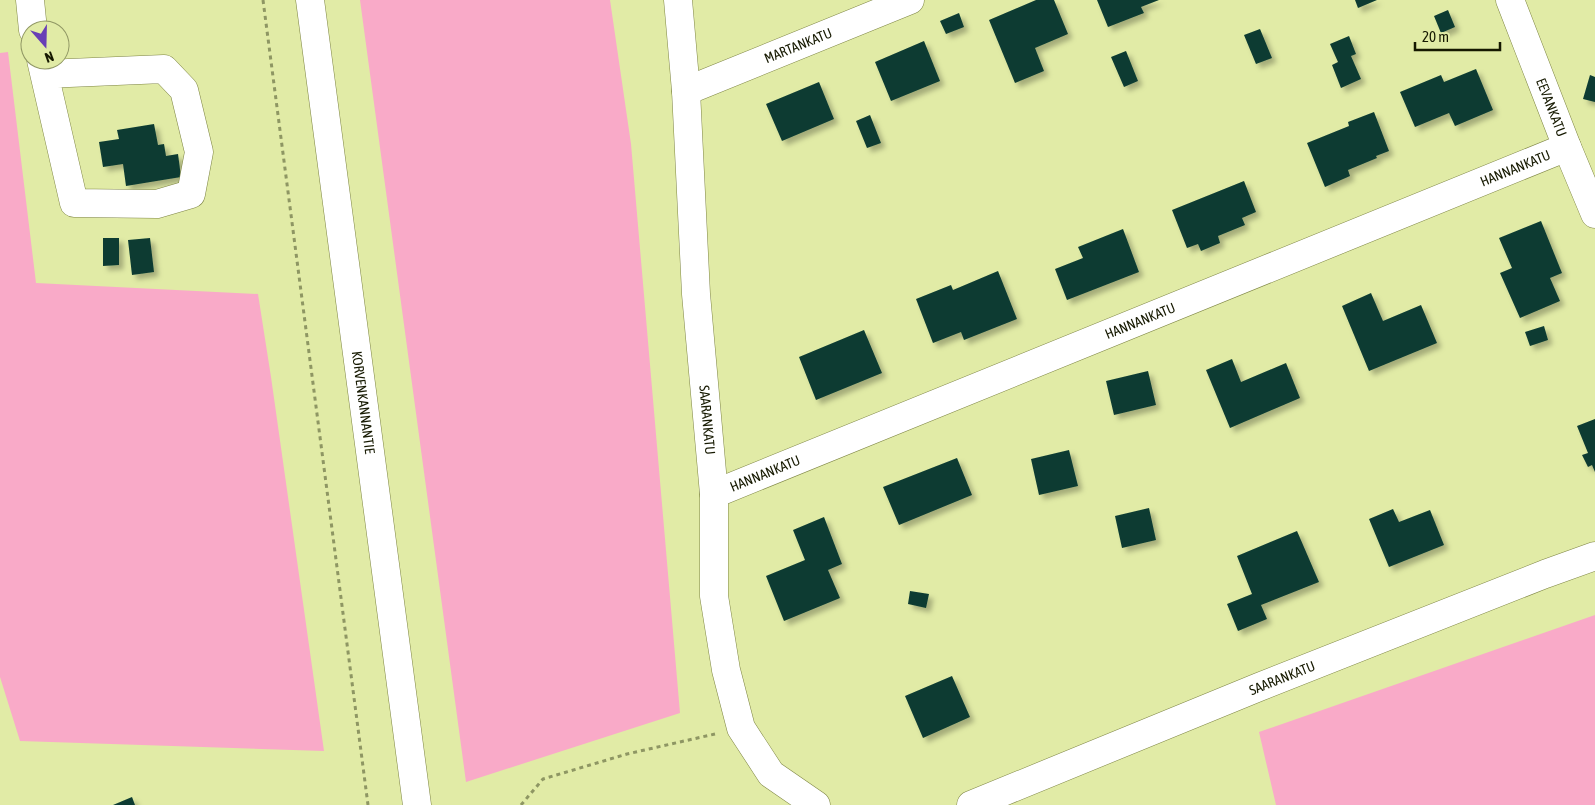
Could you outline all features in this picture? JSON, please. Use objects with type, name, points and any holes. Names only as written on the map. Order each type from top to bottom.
[{"type":"street","points":[[30,0],[33,20]]},
{"type":"street","name":"KORVENKANNANTIE","points":[[310,0],[417,805]]},
{"type":"street","name":"SAARANKATU","points":[[678,0],[686,91],[696,294],[714,494],[714,596],[726,670],[741,728],[771,774],[816,805]]},
{"type":"street","name":"MARTANKATU","points":[[686,91],[910,0]]},
{"type":"street","name":"EEVANKATU","points":[[1510,0],[1595,214]]},
{"type":"street","points":[[43,67],[164,69],[184,90],[199,152],[191,194],[157,204],[74,203],[43,67]]},
{"type":"street","name":"HANNANKATU","points":[[714,494],[1567,147]]},
{"type":"street","name":"SAARANKATU","points":[[971,805],[1268,684],[1595,556]]},
{"type":"path","points":[[263,0],[368,805]]},
{"type":"path","points":[[521,805],[543,779],[627,754],[741,728]]},
{"type":"shaded area","points":[[360,0],[610,0],[631,144],[680,713],[466,782]]},
{"type":"shaded area","points":[[8,52],[36,283],[258,294],[324,751],[20,741],[0,677],[0,53]]},
{"type":"shaded area","points":[[1595,615],[1595,805],[1276,805],[1259,732]]},
{"type":"building","points":[[1036,0],[1054,0],[1068,34],[1035,48],[1044,71],[1015,83],[989,20]]},
{"type":"building","points":[[1097,0],[1159,0],[1141,7],[1144,13],[1108,27]]},
{"type":"building","points":[[1355,0],[1377,0],[1358,8]]},
{"type":"building","points":[[1448,10],[1455,27],[1441,33],[1434,16]]},
{"type":"building","points":[[959,13],[964,27],[946,34],[940,21]]},
{"type":"building","points":[[1260,29],[1272,58],[1256,64],[1244,35]]},
{"type":"building","points":[[1349,36],[1356,54],[1351,56],[1361,79],[1341,88],[1332,65],[1338,62],[1330,44]]},
{"type":"building","points":[[924,41],[940,81],[891,101],[875,62]]},
{"type":"building","points":[[1126,51],[1138,81],[1124,87],[1111,57]]},
{"type":"building","points":[[1476,69],[1493,110],[1455,126],[1449,113],[1415,127],[1400,92],[1441,75],[1444,82]]},
{"type":"building","points":[[1590,75],[1595,77],[1595,102],[1583,99]]},
{"type":"building","points":[[819,82],[834,119],[782,141],[766,104]]},
{"type":"building","points":[[1374,112],[1389,151],[1348,170],[1350,176],[1325,187],[1307,143],[1349,126],[1348,122]]},
{"type":"building","points":[[870,115],[881,143],[867,148],[856,121]]},
{"type":"building","points":[[154,124],[158,145],[164,144],[166,156],[178,154],[181,177],[126,186],[123,164],[103,167],[99,142],[119,139],[117,130]]},
{"type":"building","points":[[1244,181],[1256,212],[1242,218],[1245,225],[1218,236],[1220,243],[1201,251],[1198,244],[1187,248],[1172,210]]},
{"type":"building","points":[[1541,221],[1562,273],[1550,278],[1560,301],[1520,318],[1500,273],[1512,268],[1499,238]]},
{"type":"building","points":[[1123,229],[1139,272],[1067,300],[1055,269],[1083,258],[1078,247]]},
{"type":"building","points":[[103,238],[119,238],[119,265],[103,266]]},
{"type":"building","points":[[150,238],[154,272],[132,275],[128,240]]},
{"type":"building","points":[[998,271],[1017,319],[964,340],[961,332],[933,343],[916,299],[951,285],[953,290]]},
{"type":"building","points":[[1371,293],[1383,321],[1421,305],[1437,343],[1369,371],[1342,306]]},
{"type":"building","points":[[1544,326],[1548,340],[1530,346],[1525,332]]},
{"type":"building","points":[[864,330],[882,373],[816,400],[799,357]]},
{"type":"building","points":[[1232,359],[1241,382],[1286,363],[1300,398],[1230,428],[1206,370]]},
{"type":"building","points":[[1148,371],[1156,405],[1114,415],[1106,381]]},
{"type":"building","points":[[1595,419],[1595,472],[1592,465],[1588,467],[1582,455],[1588,453],[1577,426]]},
{"type":"building","points":[[1069,450],[1078,486],[1039,495],[1031,459]]},
{"type":"building","points":[[957,458],[972,495],[899,525],[883,487]]},
{"type":"building","points":[[1149,508],[1156,540],[1122,548],[1115,516]]},
{"type":"building","points":[[1393,509],[1399,522],[1430,510],[1444,545],[1389,567],[1369,519]]},
{"type":"building","points":[[824,517],[842,564],[828,570],[840,598],[784,621],[766,576],[805,560],[793,530]]},
{"type":"building","points":[[1297,531],[1319,582],[1261,605],[1267,619],[1238,631],[1227,604],[1252,594],[1237,556]]},
{"type":"building","points":[[910,591],[929,594],[926,608],[908,604]]},
{"type":"building","points":[[952,676],[970,717],[923,738],[905,696]]},
{"type":"building","points":[[132,797],[135,805],[113,805]]}]
